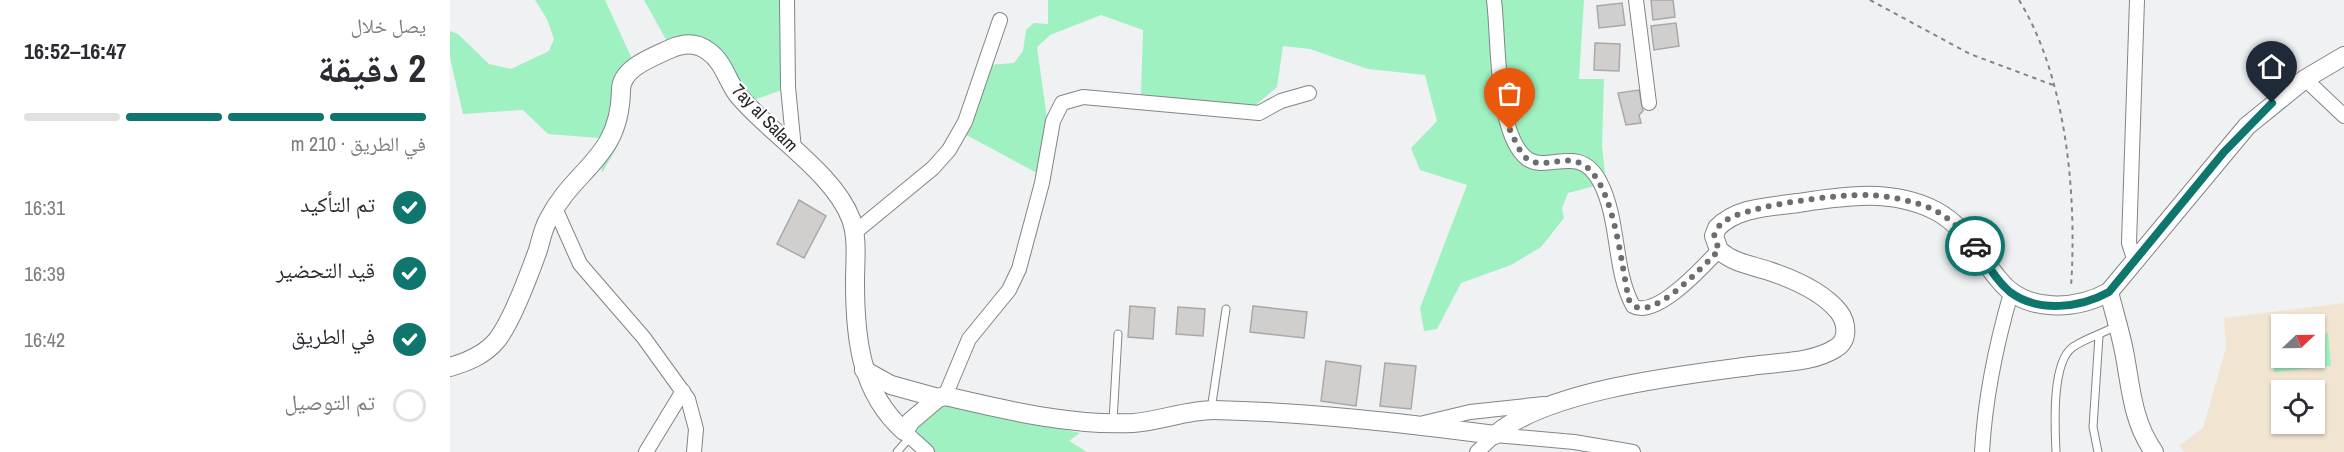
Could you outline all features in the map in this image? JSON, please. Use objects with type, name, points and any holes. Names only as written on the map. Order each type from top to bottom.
[{"type":"street","points":[[787,0],[788,87],[794,149]]},
{"type":"street","points":[[1494,0],[1498,31],[1497,62],[1510,130],[1524,156],[1540,164],[1570,159],[1586,167],[1599,181],[1608,205],[1633,306],[1639,310],[1648,309],[1672,294],[1691,279],[1719,250]]},
{"type":"street","points":[[1636,0],[1649,103]]},
{"type":"street","points":[[2135,261],[2129,243],[2137,0]]},
{"type":"street","points":[[854,233],[933,168],[949,150],[965,122],[1000,20]]},
{"type":"street","name":"7ay al Salam","points":[[450,367],[471,360],[496,341],[527,278],[547,222],[555,208],[615,133],[620,113],[621,87],[626,74],[680,45],[696,45],[716,56],[732,87],[746,104],[794,149],[840,201],[850,218],[854,233],[855,317],[864,370],[882,405],[908,433]]},
{"type":"street","points":[[1477,452],[1495,435],[1522,416],[1555,403],[1585,394],[1678,376],[1792,361],[1822,354],[1842,342],[1846,333],[1841,315],[1822,297],[1786,278],[1735,261],[1719,250],[1714,236],[1717,228],[1740,213],[1839,196],[1867,195],[1894,198],[1924,205],[1948,218],[1975,246],[2011,293],[2041,304],[2070,305],[2086,302],[2109,292],[2247,126],[2305,79],[2344,56]]},
{"type":"street","points":[[2305,79],[2344,116]]},
{"type":"street","points":[[927,452],[908,433],[911,421],[941,397],[969,339],[1009,290],[1019,269],[1042,183],[1053,122],[1062,103],[1083,97],[1259,113],[1281,101],[1309,93]]},
{"type":"street","points":[[555,208],[580,264],[644,338],[683,391],[693,412],[696,429],[694,452]]},
{"type":"street","points":[[2109,292],[2118,325],[2134,412],[2154,452]]},
{"type":"street","points":[[1982,452],[1988,393],[1997,342],[2011,293]]},
{"type":"street","points":[[864,370],[891,385],[941,397],[1070,420],[1113,423],[1166,419],[1211,410],[1419,425],[1574,442],[1634,452]]},
{"type":"street","points":[[646,452],[683,391]]},
{"type":"street","points":[[1419,425],[1470,412],[1555,403]]},
{"type":"lane","points":[[1211,410],[1226,309]]},
{"type":"lane","points":[[2056,452],[2054,416],[2062,364],[2071,348],[2118,325]]},
{"type":"lane","points":[[1113,423],[1118,334]]},
{"type":"lane","points":[[2098,336],[2093,427],[2098,452]]},
{"type":"lane","points":[[897,452],[908,433]]},
{"type":"path","points":[[1870,0],[1970,54],[2053,86]]},
{"type":"path","points":[[2019,0],[2035,27],[2053,86],[2069,162],[2075,234],[2070,305]]},
{"type":"shaded area","points":[[2344,303],[2344,452],[2184,452],[2180,445],[2203,428],[2226,348],[2224,318]]},
{"type":"green space","points":[[535,0],[605,0],[633,61],[668,43],[644,0],[793,0],[782,90],[748,102],[724,54],[698,39],[634,63],[617,106],[623,129],[618,145],[602,173],[599,138],[548,134],[523,110],[463,114],[450,58],[450,31],[458,34],[489,64],[511,69],[549,51],[554,39],[547,19]]},
{"type":"green space","points":[[1048,0],[1584,0],[1579,79],[1604,79],[1602,146],[1606,183],[1568,193],[1562,208],[1564,218],[1541,247],[1511,265],[1461,283],[1437,329],[1424,331],[1420,308],[1467,185],[1420,170],[1411,148],[1437,121],[1425,75],[1368,69],[1310,49],[1283,46],[1277,87],[1251,109],[1141,94],[1143,30],[1101,15],[1050,35],[1037,47],[1048,126],[1039,174],[957,130],[988,65],[1014,63],[1023,51],[1026,30],[1034,23],[1048,24]]},
{"type":"green space","points":[[2325,333],[2328,333],[2331,366],[2325,367]]},
{"type":"green space","points":[[2274,368],[2312,368],[2274,372]]},
{"type":"green space","points":[[955,405],[1080,433],[1069,441],[1087,452],[933,452],[912,430],[940,406]]},
{"type":"building","points":[[1651,0],[1673,0],[1675,17],[1653,20]]},
{"type":"building","points":[[1622,3],[1625,25],[1599,28],[1597,6]]},
{"type":"building","points":[[1676,23],[1679,46],[1654,50],[1651,26]]},
{"type":"building","points":[[1595,43],[1620,44],[1619,71],[1594,70]]},
{"type":"building","points":[[1639,90],[1643,111],[1639,115],[1641,123],[1626,125],[1618,93]]},
{"type":"building","points":[[799,200],[826,216],[804,258],[777,244]]},
{"type":"building","points":[[1130,306],[1155,308],[1153,339],[1128,337]]},
{"type":"building","points":[[1253,306],[1307,312],[1304,338],[1250,332]]},
{"type":"building","points":[[1178,307],[1205,309],[1203,336],[1176,334]]},
{"type":"building","points":[[1326,361],[1361,366],[1356,406],[1321,401]]},
{"type":"building","points":[[1385,363],[1416,366],[1411,409],[1380,406]]},
{"type":"way so far","points":[[1510,130],[1524,156],[1540,164],[1570,159],[1586,167],[1599,181],[1608,205],[1629,300],[1639,310],[1648,309],[1679,288],[1719,250],[1714,236],[1717,228],[1723,222],[1740,213],[1757,209],[1839,196],[1867,195],[1894,198],[1924,205],[1938,212],[1948,218],[1975,246]]},
{"type":"route","points":[[1975,246],[2000,282],[2011,293],[2041,304],[2059,306],[2076,305],[2100,297],[2109,292],[2235,139],[2272,103]]}]
